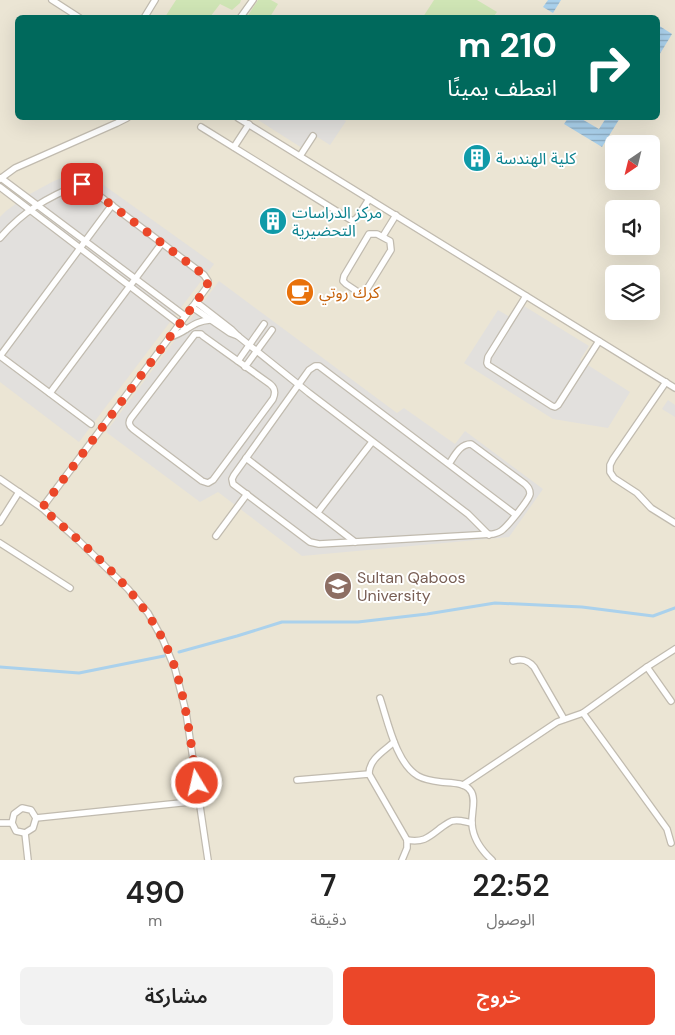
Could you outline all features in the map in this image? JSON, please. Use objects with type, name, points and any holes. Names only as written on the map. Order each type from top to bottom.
[{"type":"lane","points":[[52,0],[75,15]]},
{"type":"lane","points":[[146,15],[155,0]]},
{"type":"lane","points":[[242,15],[253,0]]},
{"type":"lane","points":[[123,120],[15,168],[0,178],[185,316]]},
{"type":"lane","points":[[242,120],[675,388]]},
{"type":"lane","points":[[234,147],[249,124]]},
{"type":"lane","points":[[201,127],[351,220],[356,220],[370,199]]},
{"type":"lane","points":[[300,156],[313,136]]},
{"type":"lane","points":[[0,238],[8,228],[36,204],[80,184],[85,185],[207,278],[208,284],[42,508]]},
{"type":"lane","points":[[0,187],[186,329]]},
{"type":"lane","points":[[91,424],[0,356],[112,205]]},
{"type":"lane","points":[[383,236],[396,216]]},
{"type":"lane","points":[[370,234],[383,236],[390,241],[391,250],[367,289],[361,294],[343,281],[344,276],[370,234]]},
{"type":"lane","points":[[50,394],[162,243]]},
{"type":"lane","points":[[526,296],[486,360],[488,365],[552,406],[556,407],[558,405],[599,341]]},
{"type":"lane","points":[[194,305],[210,320],[230,334],[238,336]]},
{"type":"lane","points":[[194,305],[232,330],[298,385],[468,514],[490,534]]},
{"type":"lane","points":[[170,337],[182,333],[199,321],[210,320]]},
{"type":"lane","points":[[238,361],[264,324]]},
{"type":"lane","points":[[245,367],[272,330]]},
{"type":"lane","points":[[195,334],[201,334],[238,361],[273,387],[275,395],[210,482],[202,481],[129,425],[131,418],[195,334]]},
{"type":"lane","points":[[449,464],[462,446],[471,444],[525,484],[528,487],[530,496],[516,515],[498,533],[319,544],[310,542],[233,484],[232,479],[232,476],[298,385],[312,367],[319,366],[516,515]]},
{"type":"lane","points":[[666,382],[613,458],[610,472],[614,478],[637,493],[652,508],[675,523]]},
{"type":"lane","points":[[318,512],[372,442]]},
{"type":"lane","points":[[246,458],[355,542]]},
{"type":"lane","points":[[2,479],[42,508],[128,589],[148,613],[163,640],[175,669],[184,706],[208,860]]},
{"type":"lane","points":[[0,522],[19,492]]},
{"type":"lane","points":[[216,536],[247,494]]},
{"type":"lane","points":[[0,543],[70,588]]},
{"type":"lane","points":[[463,785],[553,724],[583,713],[675,649]]},
{"type":"lane","points":[[514,660],[525,659],[534,666],[564,719]]},
{"type":"lane","points":[[647,667],[671,702]]},
{"type":"lane","points":[[380,698],[396,748],[408,766],[418,776],[430,781],[463,785],[469,789],[472,795],[474,835],[479,845],[492,860]]},
{"type":"lane","points":[[583,713],[667,829],[671,843]]},
{"type":"lane","points":[[394,742],[371,763],[369,774],[407,840],[407,848],[402,860]]},
{"type":"lane","points":[[297,780],[369,774]]},
{"type":"lane","points":[[36,818],[200,801]]},
{"type":"lane","points":[[22,808],[31,810],[36,818],[34,828],[25,833],[16,831],[12,823],[14,814],[22,808]]},
{"type":"lane","points":[[407,840],[414,842],[422,841],[451,821],[461,820],[472,823]]},
{"type":"lane","points":[[0,823],[12,823]]},
{"type":"lane","points":[[25,833],[28,860]]},
{"type":"shaded area","name":"Sultan Qaboos University","points":[[0,0],[675,0],[675,860],[0,860]]},
{"type":"shaded area","points":[[258,120],[346,121],[330,145],[311,133],[302,148]]},
{"type":"shaded area","points":[[84,171],[214,264],[79,442],[0,382],[0,217],[28,195],[68,175]]},
{"type":"shaded area","points":[[219,281],[397,413],[404,408],[455,444],[465,431],[543,489],[509,537],[302,556],[218,492],[200,502],[106,432]]},
{"type":"shaded area","points":[[524,306],[589,346],[580,360],[630,392],[608,428],[553,419],[464,363],[498,310],[515,320]]},
{"type":"shaded area","points":[[668,400],[675,405],[675,417],[662,409]]},
{"type":"green space","points":[[176,0],[241,0],[232,10],[220,4],[212,15],[166,15]]},
{"type":"green space","points":[[258,0],[271,0],[278,4],[271,15],[248,15]]},
{"type":"green space","points":[[434,0],[477,0],[497,12],[495,15],[424,15]]},
{"type":"water","points":[[548,0],[561,0],[553,13],[543,7]]},
{"type":"water","points":[[660,26],[672,34],[660,54]]},
{"type":"water","points":[[567,120],[583,120],[599,129],[605,120],[619,120],[609,135],[605,135],[605,142],[602,147],[564,124]]},
{"type":"waterway","points":[[179,652],[282,622],[358,622],[427,614],[495,603],[582,607],[653,616],[675,608]]},
{"type":"waterway","points":[[0,667],[79,673],[164,656]]},
{"type":"place","name":"كلية الهندسة","points":[[477,158]]},
{"type":"place","name":"مركز الدراسات التحضيرية","points":[[273,221]]},
{"type":"place","name":"كرك روتي","points":[[300,292]]},
{"type":"place","name":"Sultan Qaboos University","points":[[338,586]]},
{"type":"route","points":[[82,184],[204,275],[208,281],[207,287],[42,508],[128,589],[148,613],[163,640],[175,669],[186,712],[197,783]]}]
